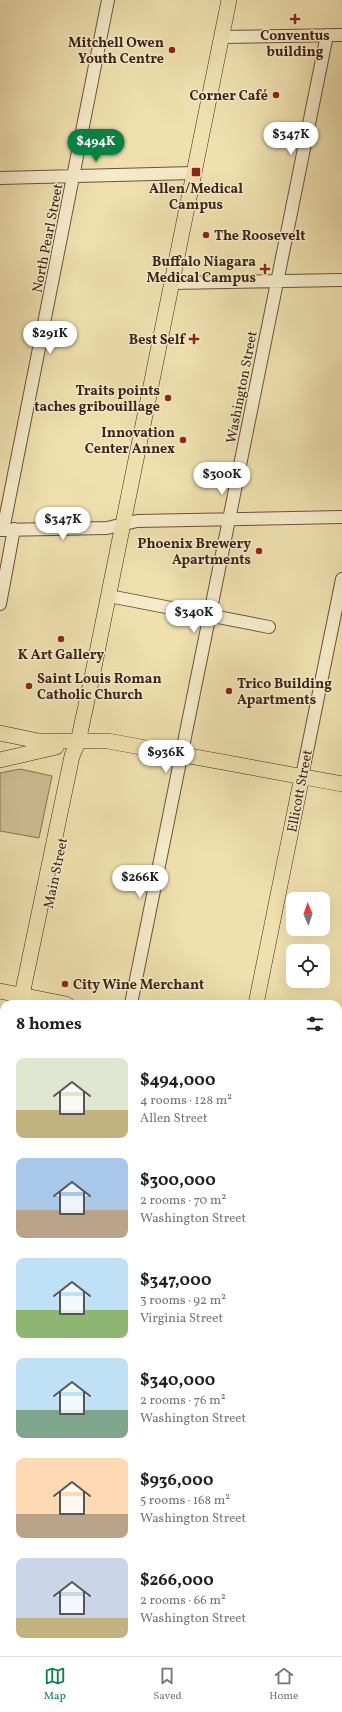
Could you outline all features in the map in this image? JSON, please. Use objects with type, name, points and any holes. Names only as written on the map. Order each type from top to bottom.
[{"type":"main road","points":[[0,991],[25,999],[72,756],[78,742],[109,596],[122,525],[229,0]]},
{"type":"main road","points":[[0,733],[38,741],[108,741],[342,784]]},
{"type":"main road","points":[[0,760],[78,742]]},
{"type":"main road","name":"Ellicott Street","points":[[257,1000],[302,776]]},
{"type":"street","name":"North Pearl Street","points":[[0,604],[6,530],[108,0]]},
{"type":"street","points":[[221,36],[342,34]]},
{"type":"street","name":"Washington Street","points":[[132,1000],[327,35]]},
{"type":"street","points":[[0,178],[193,173]]},
{"type":"street","points":[[171,283],[342,280]]},
{"type":"street","points":[[6,530],[107,528],[137,521],[342,517]]},
{"type":"street","name":"Ellicott Street","points":[[302,776],[342,579]]},
{"type":"street","points":[[109,596],[270,627]]},
{"type":"shaded area","points":[[20,769],[52,776],[39,838],[0,831],[0,773]]},
{"type":"place","name":"Conventus building","points":[[295,19]]},
{"type":"place","name":"Mitchell Owen Youth Centre","points":[[172,50]]},
{"type":"place","name":"Corner Café","points":[[276,95]]},
{"type":"place","name":"Allen/Medical Campus","points":[[196,172]]},
{"type":"place","name":"The Roosevelt","points":[[206,235]]},
{"type":"place","name":"Buffalo Niagara Medical Campus","points":[[265,269]]},
{"type":"place","name":"Best Self","points":[[194,339]]},
{"type":"place","name":"Traits points taches gribouillage","points":[[168,398]]},
{"type":"place","name":"Innovation Center Annex","points":[[183,440]]},
{"type":"place","name":"Phoenix Brewery Apartments","points":[[259,551]]},
{"type":"place","name":"K Art Gallery","points":[[61,639]]},
{"type":"place","name":"Saint Louis Roman Catholic Church","points":[[29,686]]},
{"type":"place","name":"Trico Building Apartments","points":[[229,691]]},
{"type":"place","name":"City Wine Merchant","points":[[65,984]]}]
